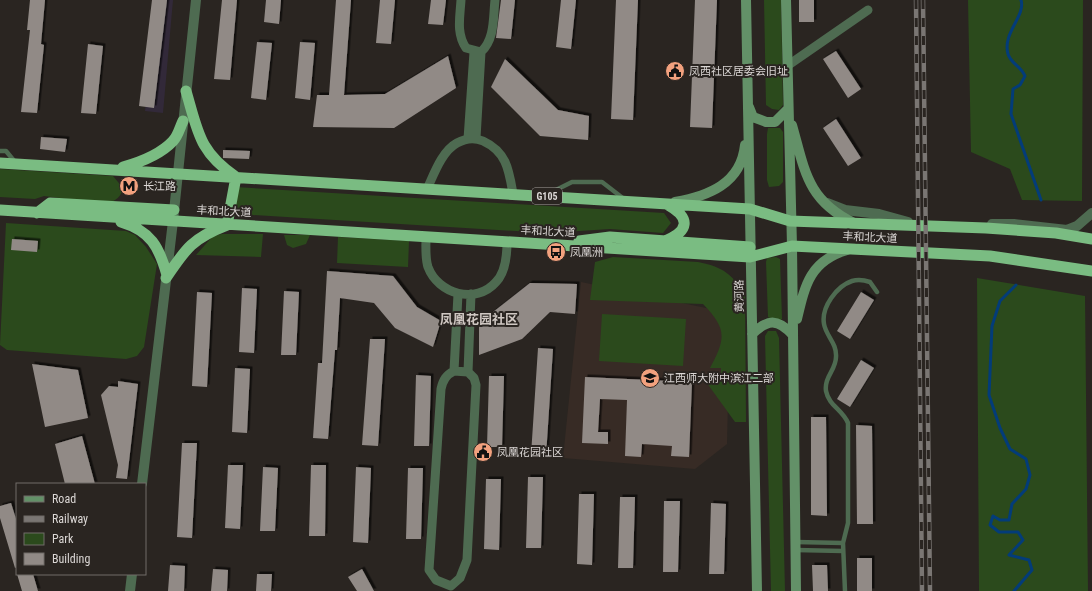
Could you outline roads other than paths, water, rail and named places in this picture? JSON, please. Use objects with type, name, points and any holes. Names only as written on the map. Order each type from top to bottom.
[{"type":"highway","points":[[166,277],[190,245],[205,233],[227,224],[236,177],[220,166],[208,153],[199,137],[186,91]]},
{"type":"highway","points":[[114,169],[144,161],[163,149],[174,140],[183,121]]},
{"type":"highway","name":"丰和北大道","points":[[0,162],[750,209],[790,221],[986,228],[1056,233],[1092,239]]},
{"type":"highway","points":[[37,213],[50,203],[174,210]]},
{"type":"highway","points":[[664,241],[677,236],[683,230],[684,222],[677,210],[666,204]]},
{"type":"highway","name":"丰和北大道","points":[[0,210],[548,244],[750,252],[792,246],[990,256],[1092,271]]},
{"type":"highway","points":[[105,217],[132,225],[148,235],[157,247],[166,277]]},
{"type":"highway","points":[[548,244],[610,237],[664,241],[750,252]]},
{"type":"main road","name":"黄河路","points":[[746,0],[757,591]]},
{"type":"main road","points":[[786,0],[790,221],[792,246],[796,591]]},
{"type":"main road","points":[[748,106],[753,117],[766,122],[775,122],[788,110]]},
{"type":"main road","points":[[666,204],[698,198],[725,183],[734,175],[744,155],[748,106]]},
{"type":"main road","points":[[788,110],[807,179],[823,202],[837,214],[856,223]]},
{"type":"main road","points":[[793,334],[803,291],[814,270],[823,260],[834,254],[852,249]]},
{"type":"main road","points":[[752,334],[761,326],[777,322],[793,334]]},
{"type":"street","points":[[142,483],[173,221],[196,0]]},
{"type":"street","points":[[461,0],[459,33],[466,48],[478,52]]},
{"type":"street","points":[[478,52],[487,46],[490,39],[495,0]]},
{"type":"street","points":[[787,66],[868,10]]},
{"type":"street","points":[[472,138],[478,52]]},
{"type":"street","points":[[427,189],[447,152],[456,143],[472,138],[492,145],[502,154],[509,168],[513,194]]},
{"type":"street","points":[[823,202],[845,210],[879,214],[906,222],[1014,224],[1067,230],[1077,226],[1092,213]]},
{"type":"street","points":[[426,237],[428,268],[447,290],[458,294],[481,292],[496,283],[504,266],[507,242]]},
{"type":"street","points":[[454,372],[458,294]]},
{"type":"street","points":[[468,372],[471,294]]},
{"type":"street","points":[[454,372],[468,372],[474,378],[476,385],[467,560],[460,578],[451,586],[436,580],[429,570],[441,388],[443,381],[448,374],[454,372]]},
{"type":"street","points":[[130,591],[132,575]]},
{"type":"lane","points":[[0,151],[6,152],[16,164]]},
{"type":"lane","points":[[544,196],[572,182],[602,182],[627,201]]},
{"type":"lane","points":[[845,591],[843,543],[848,523],[848,423],[844,414],[831,404],[826,392],[826,380],[836,363],[836,354],[835,344],[824,324],[824,311],[835,294],[852,281],[861,280],[870,282],[877,292]]},
{"type":"lane","points":[[796,546],[843,543]]},
{"type":"lane","points":[[796,546],[844,551]]},
{"type":"waterway","points":[[1021,0],[1022,6],[1008,39],[1007,46],[1009,57],[1021,69],[1025,76],[1020,85],[1013,89],[1011,114],[1041,200]]},
{"type":"waterway","points":[[1014,591],[1032,570],[1029,560],[1009,555],[1023,540],[1018,532],[999,532],[990,525],[993,516],[1000,520],[1009,520],[1012,504],[1026,489],[1030,475],[1026,459],[1010,449],[1000,428],[989,395],[992,326],[1000,301],[1016,285]]},
{"type":"railway","points":[[916,0],[922,591]]},
{"type":"railway","points":[[923,0],[930,591]]},
{"type":"place","name":"凤西社区居委会旧址","points":[[675,71]]},
{"type":"place","name":"长江路","points":[[129,186]]},
{"type":"place","name":"凤凰洲","points":[[556,252]]},
{"type":"place","name":"江西师大附中滨江二部","points":[[650,378]]},
{"type":"place","name":"凤凰花园社区","points":[[483,452]]},
{"type":"district","name":"凤凰花园社区","points":[[479,319]]}]
